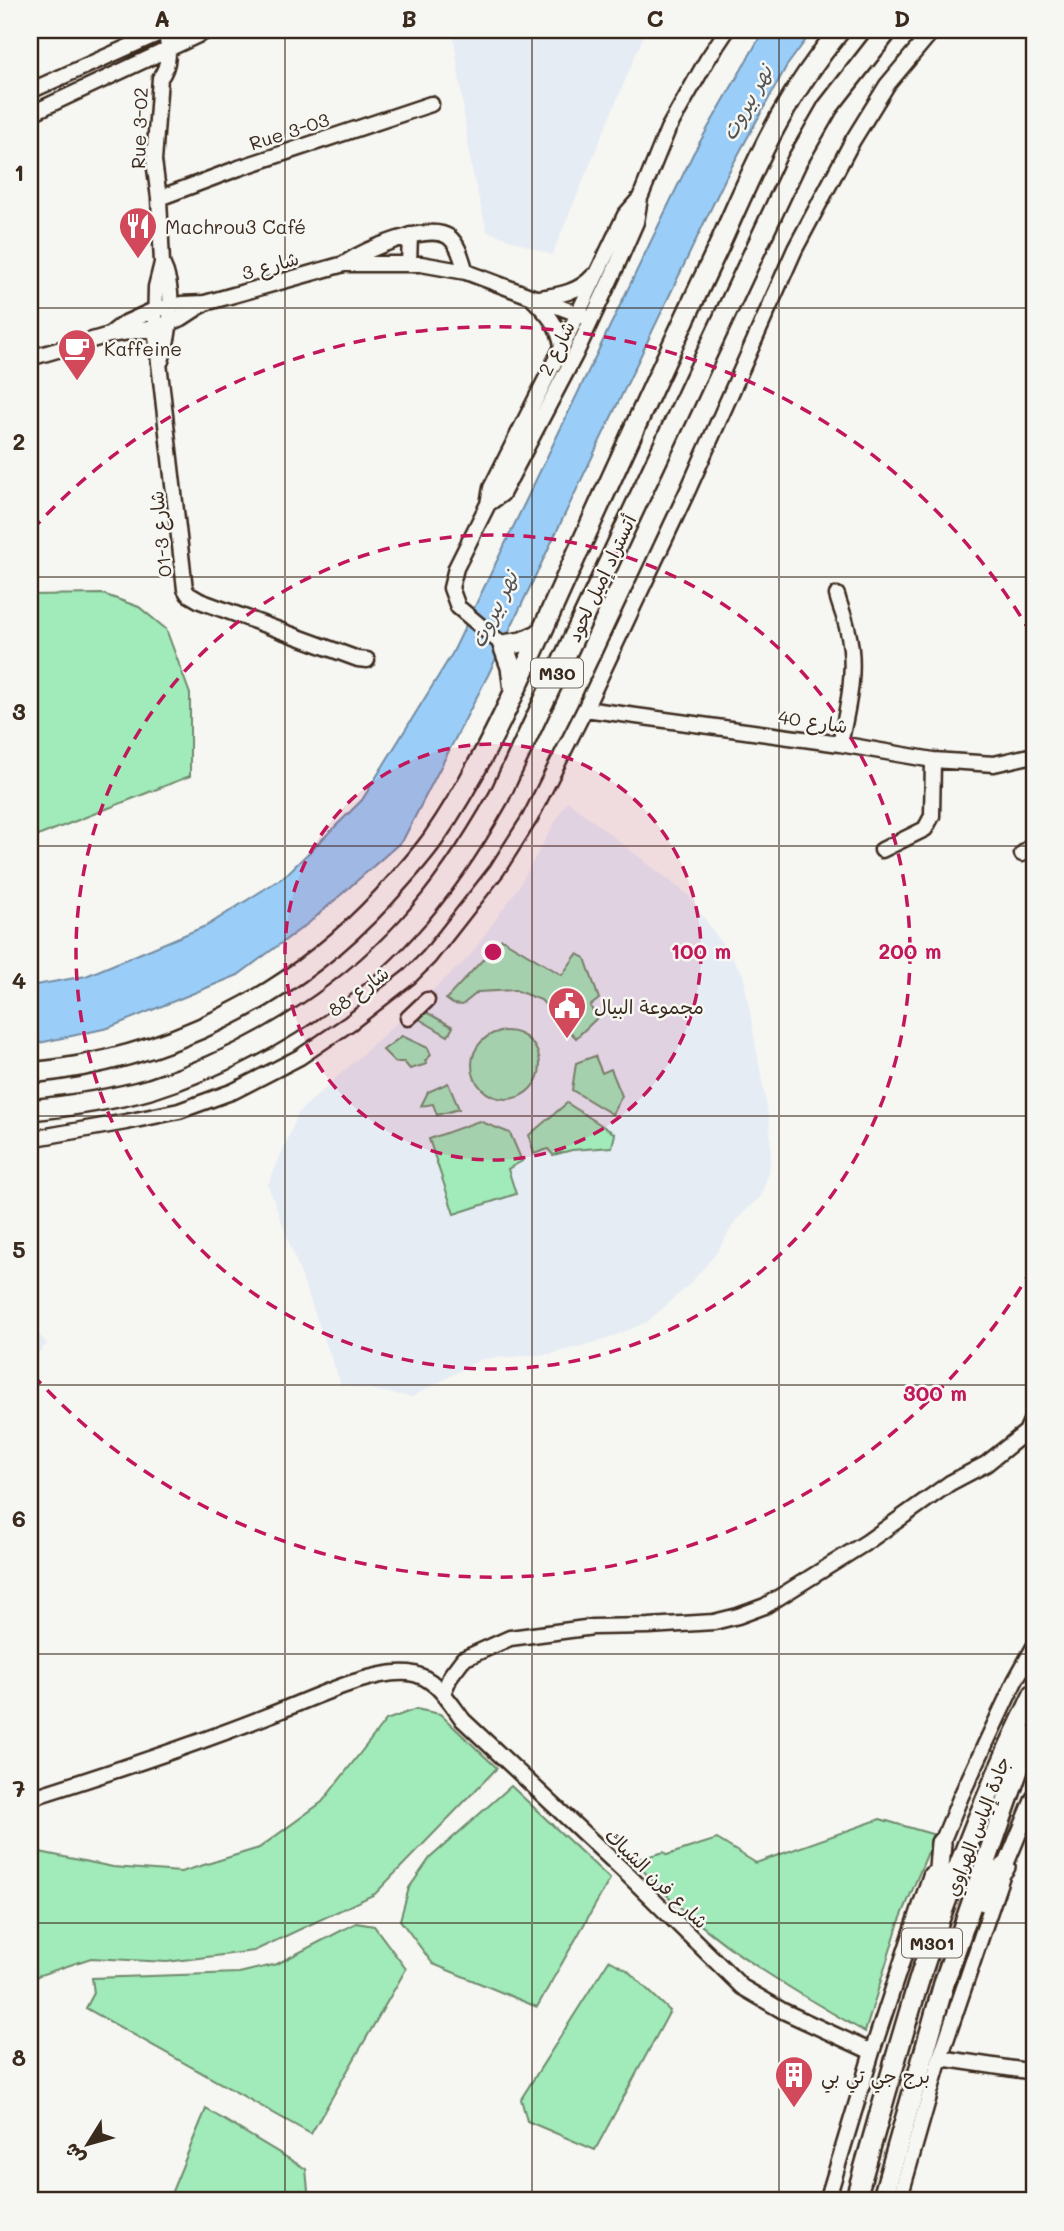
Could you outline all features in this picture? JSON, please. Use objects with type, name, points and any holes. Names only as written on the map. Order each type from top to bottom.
[{"type":"highway","name":"أتستراد إميل لحود","points":[[30,1073],[104,1062],[169,1042],[202,1029],[274,990],[354,929],[424,852],[472,775],[514,691],[779,118],[810,69],[840,30]]},
{"type":"highway","name":"أتستراد إميل لحود","points":[[30,1110],[148,1089],[204,1069],[258,1042],[294,1021],[348,983],[407,928],[426,905],[460,860],[499,797],[797,161],[828,107],[888,30]]},
{"type":"highway","points":[[514,691],[511,667],[503,645],[522,642],[540,634]]},
{"type":"highway","name":"جادة إلياس الهراوي","points":[[855,2201],[922,1970],[977,1820],[1003,1757],[1034,1694]]},
{"type":"highway","name":"جادة إلياس الهراوي","points":[[882,2201],[945,1980],[1019,1767],[1034,1735]]},
{"type":"highway","points":[[922,1970],[923,1940],[938,1881],[941,1843]]},
{"type":"highway","points":[[945,1980],[956,1963],[995,1878],[1005,1867]]},
{"type":"street","points":[[30,92],[147,35],[166,30],[169,50]]},
{"type":"street","points":[[30,114],[208,30]]},
{"type":"street","name":"شارع 2","points":[[488,505],[502,494],[585,316],[636,222],[640,198],[668,129],[727,30]]},
{"type":"street","name":"شارع 88","points":[[30,1139],[179,1111],[223,1095],[300,1057],[350,1023],[409,977],[429,957],[497,870],[530,818],[585,709],[688,490],[795,250],[853,139],[887,85],[933,30]]},
{"type":"street","points":[[147,35],[148,59],[152,71],[160,78]]},
{"type":"street","name":"Rue 3-02","points":[[160,362],[167,344],[162,326],[163,307],[156,287],[162,263],[154,161],[160,78],[166,69],[169,50]]},
{"type":"street","name":"Rue 3-03","points":[[159,198],[239,168],[432,104]]},
{"type":"street","name":"شارع 2","points":[[503,645],[465,614],[453,598],[452,578],[488,505],[491,488],[562,347],[585,316],[601,267],[625,215],[640,198]]},
{"type":"street","name":"شارع 3","points":[[205,303],[344,264],[361,254],[411,236],[438,233],[445,235],[456,245],[466,272]]},
{"type":"street","points":[[410,264],[411,236]]},
{"type":"street","name":"شارع 3","points":[[344,264],[410,264],[466,272],[585,316]]},
{"type":"street","points":[[533,297],[566,293],[580,288],[591,280],[601,267]]},
{"type":"street","points":[[533,297],[557,328],[562,347]]},
{"type":"street","points":[[108,335],[123,324],[163,307],[205,303]]},
{"type":"street","points":[[30,358],[108,335],[162,326],[205,303]]},
{"type":"street","name":"شارع 3-01","points":[[160,362],[184,581],[188,594],[200,601],[367,660]]},
{"type":"street","points":[[836,595],[849,634],[852,672],[840,744]]},
{"type":"street","name":"شارع 40","points":[[585,709],[840,744],[933,760],[995,764],[1034,755]]},
{"type":"street","points":[[882,850],[926,829],[932,816],[933,760]]},
{"type":"street","points":[[408,1018],[427,1000]]},
{"type":"street","points":[[443,1693],[451,1675],[463,1659],[510,1637],[593,1627],[714,1622],[765,1606],[867,1542],[950,1483],[986,1464],[1030,1435],[1034,1414]]},
{"type":"street","name":"جادة إلياس الهراوي","points":[[827,2201],[872,2052],[941,1843],[1015,1681],[1034,1647]]},
{"type":"street","name":"شارع فرن الشباك","points":[[30,1798],[377,1676],[395,1672],[412,1673],[428,1679],[443,1693],[463,1720],[627,1874],[742,1987],[783,2011],[872,2052]]},
{"type":"street","points":[[899,2201],[940,2058],[1005,1867],[1034,1797]]},
{"type":"street","points":[[940,2058],[1034,2072]]},
{"type":"shaded area","points":[[453,30],[646,30],[552,255],[487,231],[471,166]]},
{"type":"shaded area","name":"مجموعة البيال","points":[[567,801],[688,895],[743,974],[770,1126],[769,1171],[761,1196],[736,1220],[717,1252],[690,1284],[647,1322],[604,1340],[550,1354],[481,1359],[412,1397],[341,1384],[268,1185],[299,1112],[469,957],[518,888]]},
{"type":"shaded area","points":[[30,1324],[47,1344],[30,1361]]},
{"type":"green space","points":[[103,594],[139,607],[166,629],[190,694],[190,776],[30,839],[30,595]]},
{"type":"green space","points":[[502,939],[562,975],[577,954],[585,958],[599,999],[590,1006],[597,1018],[576,1038],[541,1000],[515,990],[478,992],[462,1005],[453,1004],[446,999]]},
{"type":"green space","points":[[424,1011],[453,1027],[448,1036],[419,1019]]},
{"type":"green space","points":[[506,1031],[519,1034],[530,1041],[537,1052],[540,1065],[537,1078],[530,1089],[519,1096],[506,1099],[493,1096],[482,1089],[475,1078],[472,1065],[475,1052],[482,1041],[493,1034]]},
{"type":"green space","points":[[402,1036],[428,1048],[431,1055],[425,1061],[427,1064],[410,1069],[404,1062],[395,1062],[383,1050]]},
{"type":"green space","points":[[595,1056],[602,1073],[611,1069],[622,1096],[612,1114],[572,1090],[576,1063]]},
{"type":"green space","points":[[448,1083],[459,1109],[437,1115],[433,1104],[421,1106],[428,1092]]},
{"type":"green space","points":[[567,1103],[615,1134],[612,1147],[572,1150],[553,1155],[548,1149],[534,1154],[529,1135]]},
{"type":"green space","points":[[479,1121],[510,1133],[522,1161],[508,1169],[516,1194],[454,1214],[429,1139]]},
{"type":"green space","points":[[416,1709],[440,1714],[497,1768],[375,1894],[254,1951],[167,1962],[91,1958],[37,1976],[30,1990],[30,1850],[113,1867],[181,1872],[259,1848],[322,1802],[386,1720]]},
{"type":"green space","points":[[511,1786],[610,1879],[537,2007],[433,1964],[400,1920],[409,1888],[430,1858]]},
{"type":"green space","points":[[880,1819],[935,1835],[898,1925],[865,2032],[803,1996],[713,1935],[658,1887],[634,1860],[664,1852],[667,1855],[717,1839],[756,1863]]},
{"type":"green space","points":[[356,1923],[374,1926],[406,1969],[311,2134],[86,2008],[94,1993],[92,1978],[239,1973],[277,1964]]},
{"type":"green space","points":[[609,1960],[627,1970],[670,2011],[595,2150],[527,2121],[521,2099]]},
{"type":"green space","points":[[206,2109],[306,2169],[309,2201],[168,2201]]},
{"type":"water","name":"نهر بيروت","points":[[764,30],[813,30],[786,67],[726,177],[488,675],[403,840],[310,922],[238,975],[108,1028],[30,1045],[30,986],[86,976],[208,925],[285,876],[362,800],[452,654],[693,154]]},
{"type":"place","name":"Machrou3 Café","points":[[138,260]]},
{"type":"place","name":"Kaffeine","points":[[77,382]]},
{"type":"place","name":"مجموعة البيال","points":[[567,1040]]},
{"type":"place","name":"برج جي تي بي","points":[[794,2109]]}]
